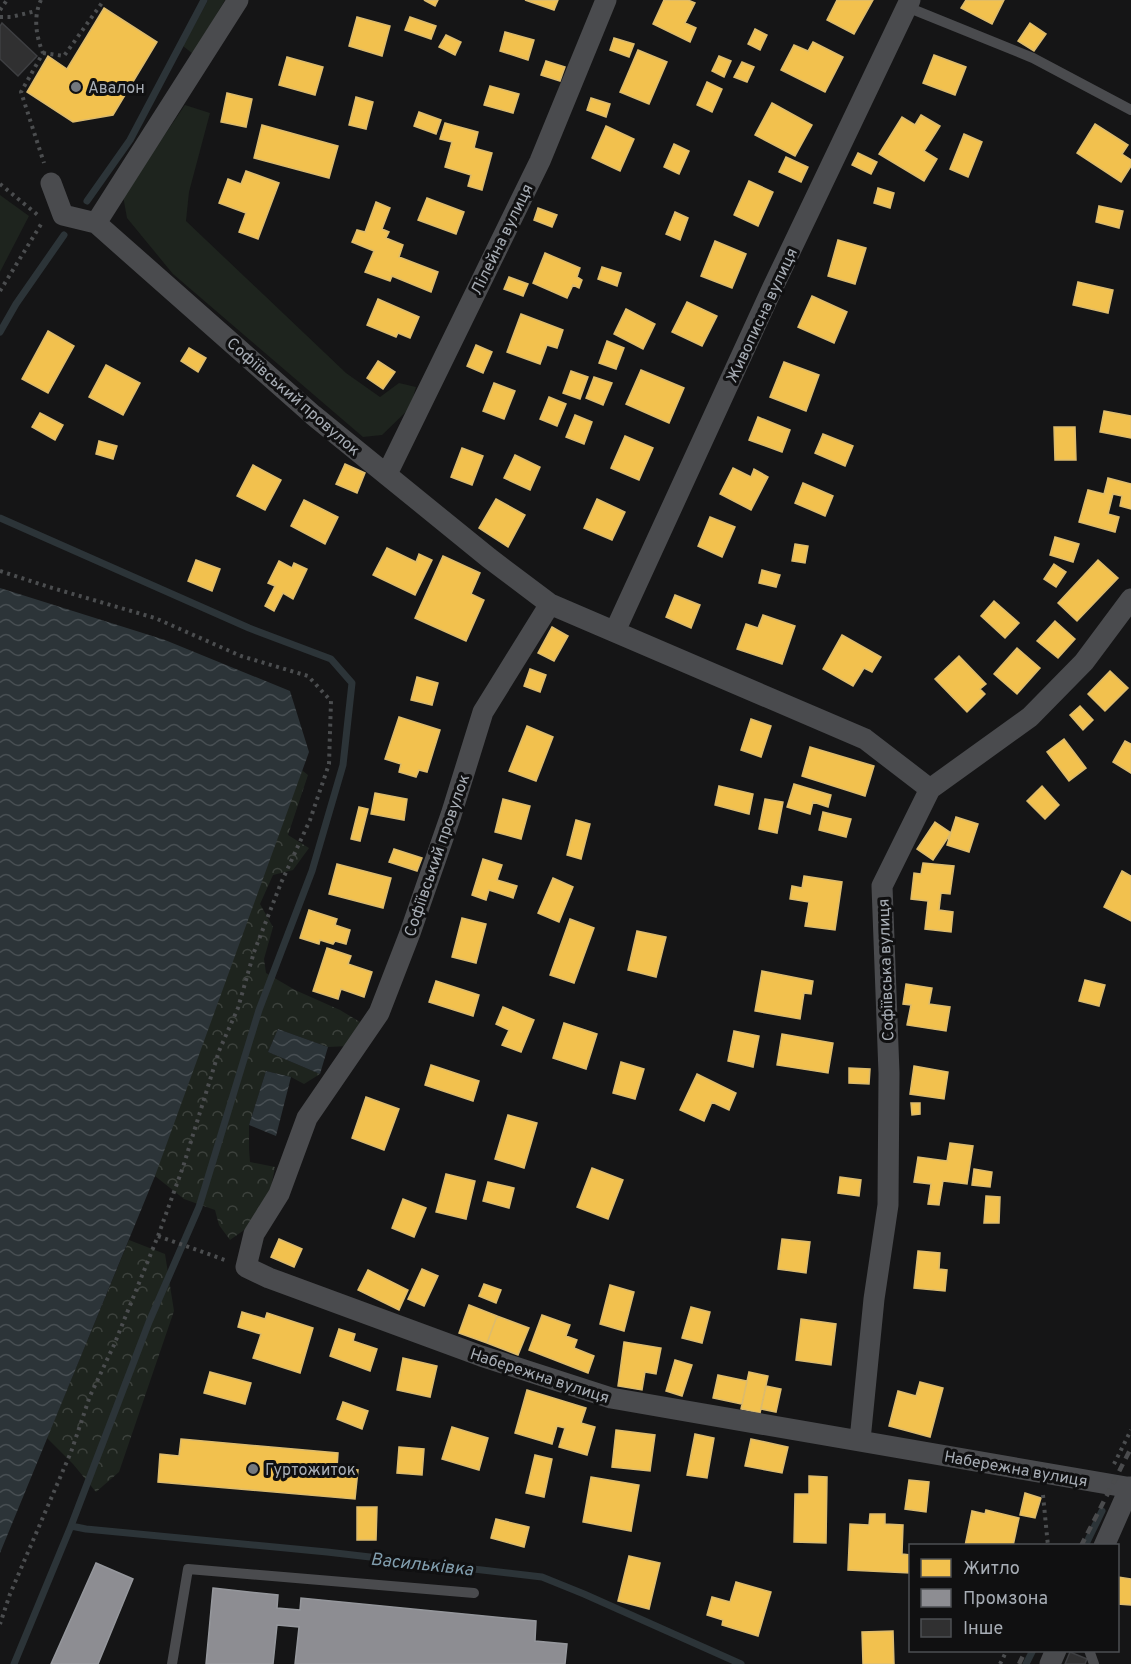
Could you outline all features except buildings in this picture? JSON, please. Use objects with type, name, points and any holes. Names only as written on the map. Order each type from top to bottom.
[{"type":"street","points":[[96,222],[238,0]]},
{"type":"street","name":"Лілейна вулиця","points":[[387,474],[540,161],[606,0]]},
{"type":"street","name":"Живописна вулиця","points":[[615,631],[773,287],[908,3]]},
{"type":"street","name":"Софіївський провулок","points":[[51,183],[63,215],[96,222],[313,416],[489,558],[550,604],[866,739],[930,789]]},
{"type":"street","name":"Софіївська вулиця","points":[[860,1440],[874,1299],[888,1205],[889,1073],[882,886],[930,789],[1030,717],[1084,662],[1131,599]]},
{"type":"street","name":"Софіївський провулок","points":[[246,1267],[254,1234],[279,1194],[307,1118],[379,1013],[451,815],[483,712],[550,604]]},
{"type":"street","name":"Набережна вулиця","points":[[246,1267],[269,1278],[481,1356],[610,1398],[1131,1487]]},
{"type":"street","points":[[1104,1544],[1131,1487]]},
{"type":"lane","points":[[908,3],[1033,58],[1131,110]]},
{"type":"lane","points":[[172,1664],[188,1569],[474,1593]]},
{"type":"path","points":[[0,10],[7,0]]},
{"type":"path","points":[[41,0],[36,10],[37,37],[43,53],[21,92],[51,183]]},
{"type":"path","points":[[43,53],[64,56],[104,0]]},
{"type":"path","points":[[0,17],[11,17],[36,10]]},
{"type":"path","points":[[0,184],[44,219],[0,291]]},
{"type":"path","points":[[0,570],[155,618],[241,656],[308,676],[330,701],[329,764],[310,820],[281,883],[254,952],[238,1008],[219,1051],[183,1167],[158,1236],[114,1345],[90,1396],[71,1452],[10,1594],[0,1624]]},
{"type":"path","points":[[158,1236],[246,1267]]},
{"type":"path","points":[[1105,1483],[1131,1430]]},
{"type":"path","points":[[1041,1472],[1048,1544]]},
{"type":"green space","points":[[208,0],[225,0],[193,54],[183,46]]},
{"type":"green space","points":[[185,105],[210,113],[189,192],[186,221],[346,373],[380,397],[399,383],[416,387],[410,408],[382,435],[363,437],[173,274],[127,218],[123,196]]},
{"type":"green space","points":[[0,195],[29,216],[0,272]]},
{"type":"green space","points":[[284,756],[308,775],[288,835],[309,848],[293,870],[273,875],[260,904],[273,927],[264,959],[266,973],[360,1022],[348,1046],[328,1047],[278,1029],[268,1052],[320,1074],[304,1084],[291,1077],[266,1071],[249,1125],[249,1149],[250,1162],[275,1167],[271,1188],[247,1228],[230,1240],[219,1225],[215,1210],[184,1199],[155,1176],[180,1025]]},
{"type":"green space","points":[[129,1240],[165,1254],[174,1311],[119,1472],[96,1492],[47,1438]]},
{"type":"water","points":[[0,588],[165,640],[290,691],[309,752],[155,1176],[0,1553]]},
{"type":"water","points":[[278,1029],[328,1047],[320,1074],[268,1052]]},
{"type":"water","points":[[266,1071],[291,1077],[276,1136],[249,1125]]},
{"type":"waterway","points":[[87,201],[130,140],[204,0]]},
{"type":"waterway","points":[[0,332],[16,304],[64,235]]},
{"type":"waterway","points":[[0,518],[249,628],[331,659],[352,683],[343,765],[312,871],[259,1010],[199,1207],[149,1322],[71,1526],[14,1664]]},
{"type":"waterway","points":[[1086,1544],[1102,1511]]},
{"type":"waterway","name":"Васильківка","points":[[71,1526],[542,1577],[741,1664]]},
{"type":"waterway","points":[[1026,1664],[1032,1652]]},
{"type":"railway","points":[[1082,1544],[1131,1448]]},
{"type":"railway","points":[[1019,1664],[1025,1652]]},
{"type":"place","name":"Авалон","points":[[76,87]]},
{"type":"place","name":"Гуртожиток","points":[[253,1469]]}]
